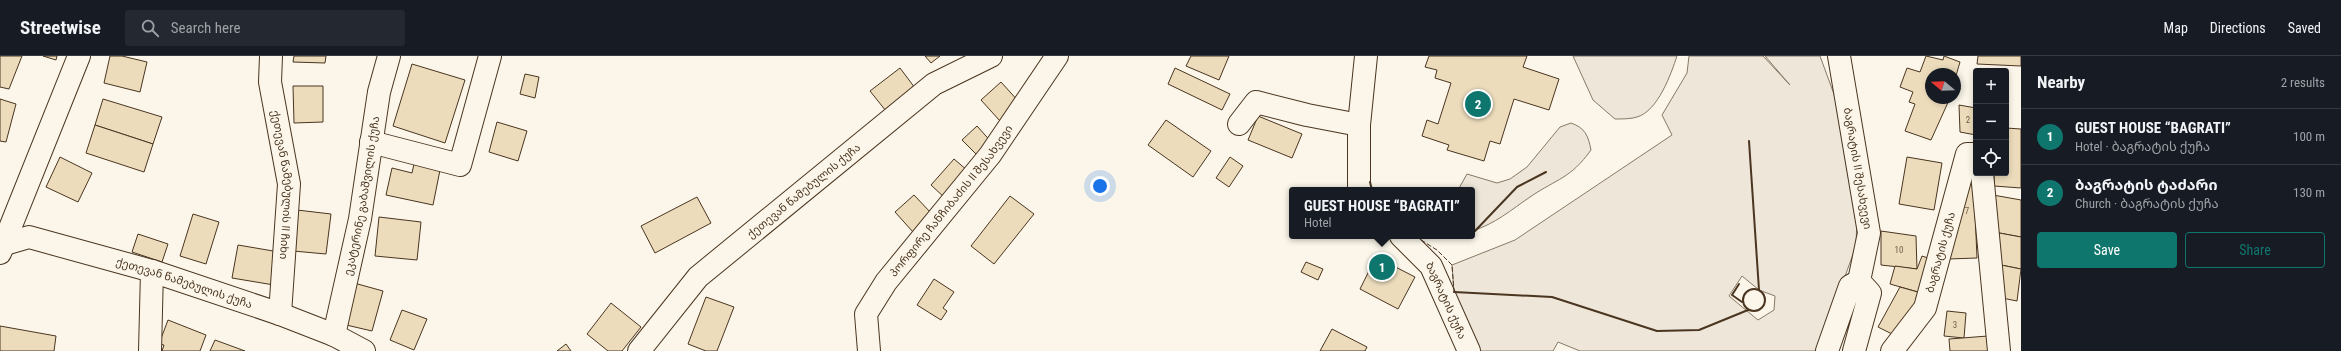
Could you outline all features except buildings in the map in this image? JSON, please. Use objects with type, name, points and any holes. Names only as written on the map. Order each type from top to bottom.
[{"type":"street","points":[[2,247],[79,56]]},
{"type":"street","name":"ქეთევან წამებულის II ჩიხი","points":[[271,56],[270,82],[289,184],[280,314]]},
{"type":"street","name":"ეკატერინე გაბაშვილის ქუჩა","points":[[334,335],[360,219],[378,92],[390,56]]},
{"type":"street","points":[[371,142],[460,165],[490,56]]},
{"type":"street","name":"ქეთევან წამებულის ქუჩა","points":[[638,351],[698,277],[934,84],[991,56]]},
{"type":"street","name":"პორფირე ჩანჩიბაძის II შესახვევი","points":[[869,351],[866,314],[886,282],[990,154],[1057,56]]},
{"type":"street","points":[[1360,187],[1359,125],[1366,56]]},
{"type":"street","name":"ბაგრატის II შესახვევი","points":[[1839,56],[1870,233],[1859,281]]},
{"type":"street","points":[[1239,124],[1256,102],[1307,115],[1359,125]]},
{"type":"street","name":"ბაგრატის ქუჩა","points":[[1892,351],[1925,308],[1967,154],[1973,154]]},
{"type":"street","points":[[1982,176],[1999,351]]},
{"type":"street","name":"ქეთევან წამებულის ქუჩა","points":[[2,247],[29,237],[152,271],[280,314],[334,335],[364,351]]},
{"type":"street","name":"ბაგრატის ქუჩა","points":[[1404,239],[1431,266],[1468,351]]},
{"type":"street","points":[[150,351],[152,271]]},
{"type":"street","points":[[1827,351],[1850,286],[1859,281],[1870,293],[1854,351]]},
{"type":"shaded area","points":[[1573,56],[1677,56],[1663,91],[1651,107],[1645,113],[1637,117],[1629,119],[1615,119],[1593,100]]},
{"type":"shaded area","points":[[1689,56],[1763,56],[1790,85],[1765,56],[1820,56],[1838,105],[1858,188],[1856,246],[1818,351],[1580,351],[1558,342],[1553,351],[1478,351],[1454,292],[1452,265],[1515,240],[1672,135],[1662,115],[1687,73]],"holes":[[[1742,276],[1759,290],[1775,296],[1774,310],[1758,320],[1729,296]]]},
{"type":"shaded area","points":[[1571,123],[1583,130],[1589,140],[1591,150],[1583,160],[1570,173],[1488,225],[1475,230],[1475,187],[1460,187],[1467,174],[1497,183],[1510,179],[1527,167],[1560,127]]},
{"type":"fence","points":[[1421,240],[1437,250],[1452,265],[1454,292]]},
{"type":"wall","points":[[1749,141],[1759,290]]},
{"type":"wall","points":[[1475,231],[1517,187],[1546,172]]},
{"type":"wall","points":[[1370,182],[1371,187]]},
{"type":"wall","points":[[1739,284],[1732,295],[1742,302]]},
{"type":"wall","points":[[1754,289],[1762,292],[1765,300],[1762,308],[1754,311],[1746,308],[1743,300],[1746,292],[1754,289]]},
{"type":"wall","points":[[1454,292],[1552,297],[1657,331],[1699,330],[1748,310]]},
{"type":"place","name":"ბაგრატის ტაძარი","points":[[1478,104]]},
{"type":"place","name":"GUEST HOUSE “BAGRATI”","points":[[1382,267]]}]
